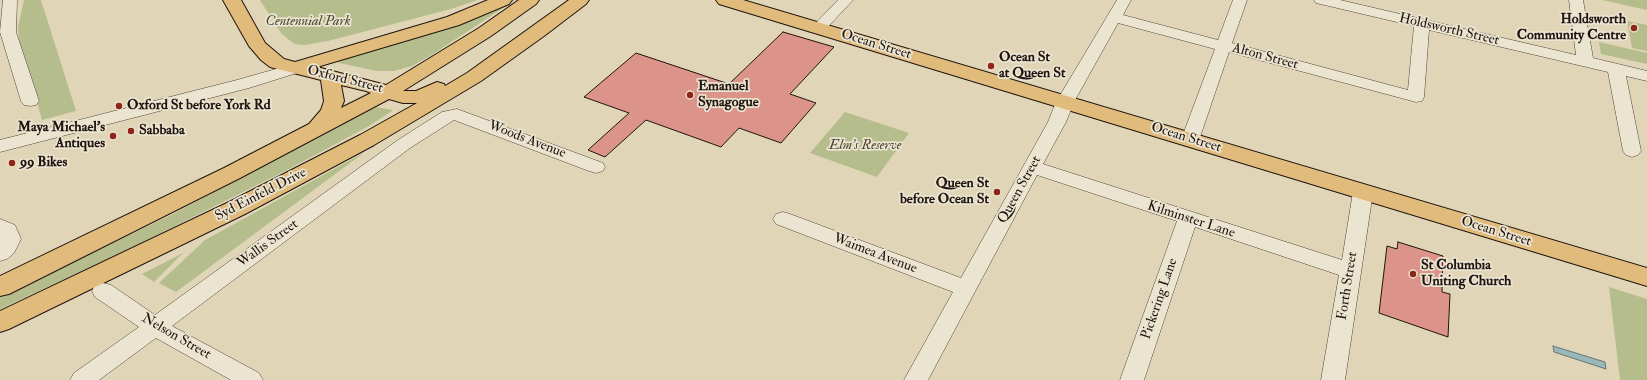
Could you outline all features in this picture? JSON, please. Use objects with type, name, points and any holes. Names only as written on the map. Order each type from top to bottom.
[{"type":"main road","points":[[232,0],[264,53],[275,62],[296,68],[453,21],[509,6],[545,0]]},
{"type":"main road","name":"Oxford Street","points":[[296,68],[387,92],[427,69],[509,6],[530,0]]},
{"type":"main road","points":[[0,287],[123,228],[387,92],[403,97],[420,97],[468,70],[512,51],[580,0]]},
{"type":"main road","name":"Ocean Street","points":[[725,0],[1647,277]]},
{"type":"main road","name":"Syd Einfeld Drive","points":[[0,322],[136,258],[237,208],[328,160],[444,96],[512,51]]},
{"type":"main road","points":[[314,130],[330,111],[334,101],[330,76]]},
{"type":"street","points":[[10,0],[8,32],[30,101]]},
{"type":"street","points":[[819,28],[846,0]]},
{"type":"street","name":"Queen Street","points":[[916,380],[1033,167],[1057,122],[1065,102],[1124,0]]},
{"type":"street","points":[[1190,140],[1240,0]]},
{"type":"street","name":"Holdsworth Street","points":[[1321,0],[1647,76]]},
{"type":"street","points":[[1576,0],[1585,62]]},
{"type":"street","name":"Alton Street","points":[[1114,17],[1416,97],[1422,23]]},
{"type":"street","name":"Oxford Street","points":[[0,146],[243,84],[296,68]]},
{"type":"street","points":[[1616,69],[1632,151]]},
{"type":"street","name":"Woods Avenue","points":[[457,114],[596,167]]},
{"type":"street","name":"Wallis Street","points":[[82,380],[404,144],[437,122],[457,114]]},
{"type":"street","name":"Kilminster Lane","points":[[1033,167],[1350,271]]},
{"type":"street","name":"Forth Street","points":[[1333,380],[1362,192]]},
{"type":"street","name":"Waimea Avenue","points":[[783,219],[967,289]]},
{"type":"street","name":"Pickering Lane","points":[[1132,380],[1188,219]]},
{"type":"street","points":[[0,226],[8,230],[11,239],[7,248],[0,254]]},
{"type":"street","name":"Nelson Street","points":[[102,292],[156,326],[251,380]]},
{"type":"green space","points":[[24,0],[41,0],[76,111],[42,120],[19,41],[18,27]]},
{"type":"green space","name":"Centennial Park","points":[[260,0],[478,0],[451,9],[328,41],[305,45],[294,44],[281,33]]},
{"type":"green space","points":[[508,0],[515,0],[430,56],[412,66],[394,71],[377,71],[339,63],[337,60]]},
{"type":"green space","points":[[1602,0],[1647,0],[1647,10]]},
{"type":"green space","points":[[1627,21],[1647,25],[1647,51],[1632,48]]},
{"type":"green space","points":[[1599,42],[1647,53],[1647,64],[1601,54]]},
{"type":"green space","points":[[377,107],[392,111],[369,126],[287,170],[119,254],[0,309],[0,297],[169,216]]},
{"type":"green space","name":"Elm's Reserve","points":[[845,112],[909,133],[877,177],[810,153]]},
{"type":"green space","points":[[365,152],[176,292],[159,283],[205,240]]},
{"type":"green space","points":[[183,253],[154,282],[142,274]]},
{"type":"green space","points":[[1609,287],[1647,299],[1647,380],[1620,380]]},
{"type":"water","points":[[1553,346],[1605,362],[1606,369],[1554,352]]},
{"type":"building","name":"Emanuel Synagogue","points":[[783,32],[834,47],[790,94],[816,103],[781,143],[739,128],[721,147],[646,120],[605,157],[588,150],[629,113],[584,97],[636,53],[729,84]]},
{"type":"building","name":"St Columbia Uniting Church","points":[[1398,242],[1443,256],[1442,292],[1450,294],[1448,337],[1379,313],[1387,246],[1397,249]]},
{"type":"place","name":"Holdsworth Community Centre","points":[[1634,28]]},
{"type":"place","name":"Ocean St at Queen St","points":[[991,66]]},
{"type":"place","name":"Emanuel Synagogue","points":[[690,95]]},
{"type":"place","name":"Oxford St before York Rd","points":[[119,106]]},
{"type":"place","name":"Sabbaba","points":[[131,131]]},
{"type":"place","name":"Maya Michael's Antiques","points":[[113,136]]},
{"type":"place","name":"99 Bikes","points":[[12,163]]},
{"type":"place","name":"Queen St before Ocean St","points":[[997,192]]},
{"type":"place","name":"St Columbia Uniting Church","points":[[1413,274]]}]
